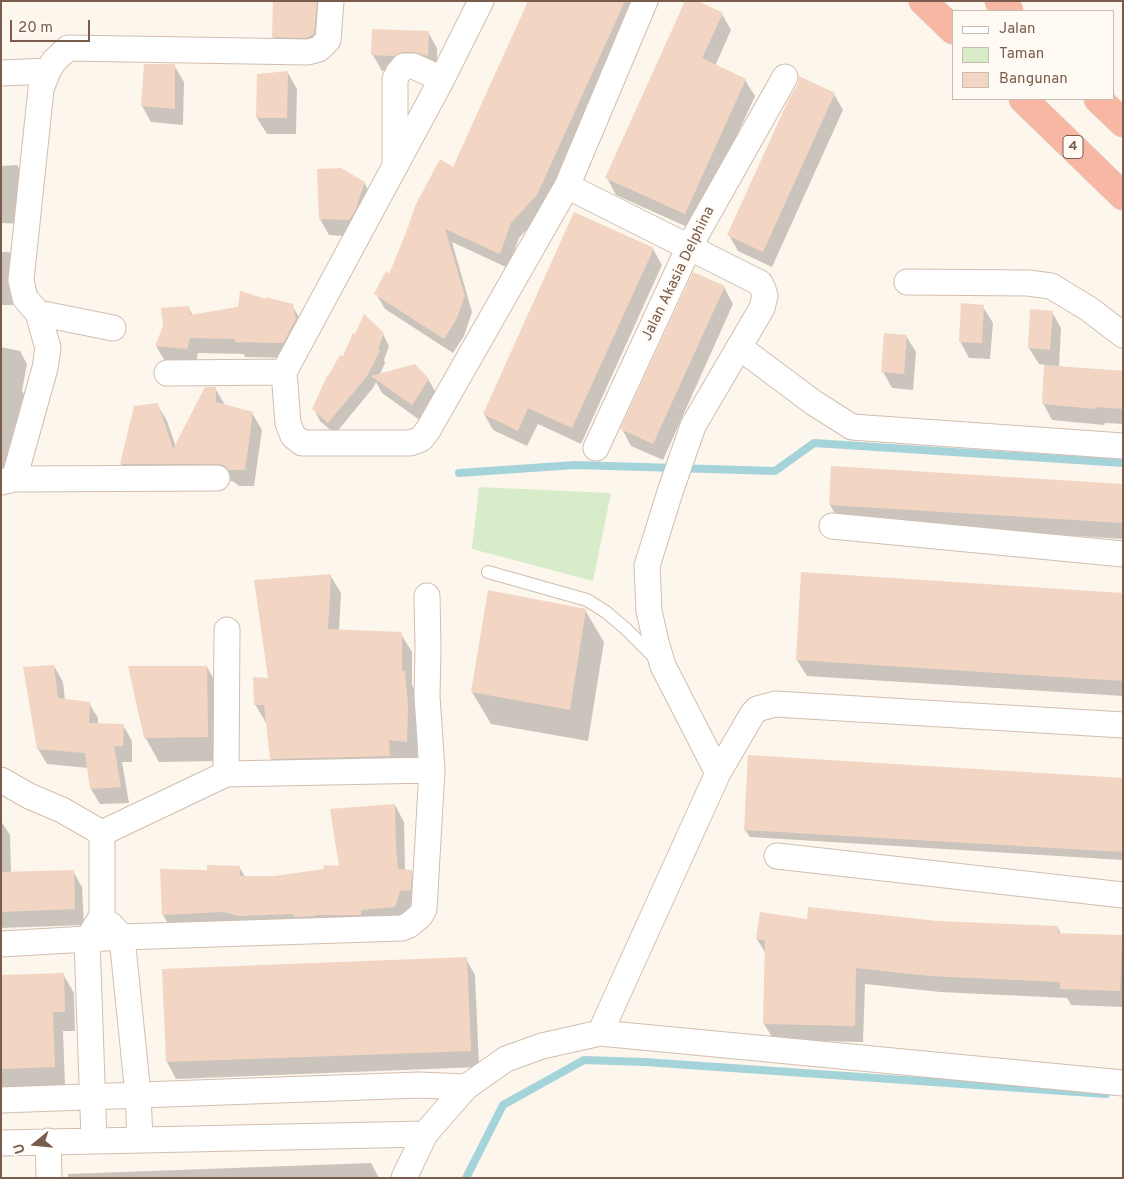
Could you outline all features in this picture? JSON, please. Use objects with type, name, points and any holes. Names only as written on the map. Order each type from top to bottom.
[{"type":"highway","points":[[923,1],[952,29]]},
{"type":"highway","points":[[998,1],[1008,10]]},
{"type":"highway","name":"4","points":[[1024,100],[1123,196]]},
{"type":"highway","points":[[1099,100],[1123,123]]},
{"type":"street","points":[[217,478],[8,481],[45,368],[48,348],[38,314],[25,298],[21,280],[41,89],[54,61],[68,48],[308,52],[319,49],[328,40],[331,1]]},
{"type":"street","points":[[481,1],[442,79],[284,372],[288,423],[293,436],[302,443],[410,443],[421,439],[428,430],[567,186],[644,1]]},
{"type":"street","points":[[395,166],[395,79],[398,73],[404,66],[413,66],[442,79]]},
{"type":"street","points":[[1,73],[48,71]]},
{"type":"street","name":"Jalan Akasia Delphina","points":[[596,448],[689,247],[785,77]]},
{"type":"street","points":[[567,186],[760,283],[765,296],[762,308],[693,426],[647,566],[649,611],[663,666],[718,773]]},
{"type":"street","points":[[907,282],[1028,283],[1051,286],[1089,309],[1123,336]]},
{"type":"street","points":[[38,314],[114,328]]},
{"type":"street","points":[[739,347],[814,403],[852,427],[1123,446]]},
{"type":"street","points":[[167,373],[284,372]]},
{"type":"street","points":[[832,526],[1123,554]]},
{"type":"street","points":[[1,944],[402,928],[420,916],[424,909],[432,770],[427,696],[426,596]]},
{"type":"street","points":[[226,774],[227,630]]},
{"type":"street","points":[[600,1032],[718,773],[753,713],[762,707],[775,704],[1123,725]]},
{"type":"street","points":[[102,833],[226,774],[432,770]]},
{"type":"street","points":[[1,780],[29,796],[62,810],[102,833]]},
{"type":"street","points":[[94,1140],[87,940],[102,916],[102,833]]},
{"type":"street","points":[[776,856],[1123,895]]},
{"type":"street","points":[[102,916],[122,938],[138,1095],[140,1139]]},
{"type":"street","points":[[404,1178],[425,1134],[466,1087],[506,1059],[542,1046],[600,1032],[1123,1083]]},
{"type":"street","points":[[1,1100],[93,1098],[419,1084],[466,1087]]},
{"type":"street","points":[[1,1143],[425,1134]]},
{"type":"street","points":[[48,1141],[49,1178]]},
{"type":"lane","points":[[488,572],[587,600],[606,612],[626,629],[663,666]]},
{"type":"green space","points":[[479,487],[611,493],[593,581],[472,549]]},
{"type":"building","points":[[273,1],[317,1],[314,34],[306,38],[272,37]]},
{"type":"building","points":[[528,1],[625,1],[537,195],[511,223],[500,254],[445,229],[465,296],[456,320],[444,339],[374,294],[386,271],[389,274],[415,206],[440,159],[453,167]]},
{"type":"building","points":[[685,1],[698,1],[723,13],[702,58],[746,79],[685,214],[605,178]]},
{"type":"building","points":[[372,29],[429,31],[428,56],[413,52],[404,52],[394,56],[371,55]]},
{"type":"building","points":[[144,64],[175,64],[175,109],[141,106]]},
{"type":"building","points":[[288,71],[287,118],[256,118],[257,74]]},
{"type":"building","points":[[799,76],[835,93],[763,252],[727,235],[788,101],[798,84]]},
{"type":"building","points":[[341,168],[365,182],[355,211],[349,220],[319,219],[317,169]]},
{"type":"building","points":[[574,212],[654,248],[572,428],[528,408],[518,431],[483,414]]},
{"type":"building","points":[[693,272],[725,286],[653,444],[620,429]]},
{"type":"building","points":[[240,291],[266,299],[265,297],[293,304],[296,319],[283,343],[235,342],[235,339],[190,338],[187,349],[155,346],[163,326],[161,308],[189,306],[190,315],[238,307]]},
{"type":"building","points":[[961,303],[984,305],[982,343],[959,342]]},
{"type":"building","points":[[1030,309],[1053,311],[1050,350],[1028,348]]},
{"type":"building","points":[[364,314],[384,333],[378,349],[380,351],[367,376],[328,423],[312,409],[327,376],[340,355],[343,356]]},
{"type":"building","points":[[884,333],[907,335],[904,374],[881,372]]},
{"type":"building","points":[[415,364],[429,379],[412,405],[371,376]]},
{"type":"building","points":[[1044,365],[1123,371],[1123,409],[1096,407],[1096,409],[1042,404]]},
{"type":"building","points":[[205,387],[216,387],[216,402],[253,412],[245,470],[229,470],[224,465],[217,464],[120,464],[134,406],[158,403],[173,449]]},
{"type":"building","points":[[831,466],[1123,484],[1123,523],[829,505]]},
{"type":"building","points":[[801,572],[1123,593],[1123,681],[796,660]]},
{"type":"building","points":[[331,574],[328,629],[402,632],[402,671],[405,671],[408,706],[407,742],[389,740],[390,756],[270,759],[264,705],[254,705],[253,677],[268,678],[254,580]]},
{"type":"building","points":[[488,590],[586,609],[570,710],[471,692]]},
{"type":"building","points":[[54,665],[58,698],[90,702],[89,723],[124,724],[123,746],[114,746],[121,787],[90,789],[85,753],[37,749],[23,667]]},
{"type":"building","points":[[128,666],[207,666],[208,737],[144,738]]},
{"type":"building","points":[[748,755],[1123,778],[1123,852],[744,830]]},
{"type":"building","points":[[395,804],[398,869],[412,870],[411,890],[400,891],[395,907],[361,910],[361,915],[294,917],[294,914],[239,916],[224,912],[162,915],[160,869],[207,870],[207,865],[240,866],[240,876],[275,876],[324,869],[323,865],[339,866],[330,809]]},
{"type":"building","points":[[74,870],[75,909],[1,912],[1,872]]},
{"type":"building","points":[[808,907],[938,921],[1058,926],[1058,933],[1122,935],[1120,991],[1060,989],[1060,982],[930,976],[856,968],[855,1026],[763,1024],[765,940],[756,939],[760,912],[807,919]]},
{"type":"building","points":[[467,957],[471,1051],[166,1062],[162,969]]},
{"type":"building","points":[[64,973],[65,1012],[53,1012],[55,1067],[1,1069],[1,975]]},
{"type":"waterway","points":[[459,473],[575,465],[775,471],[814,443],[1123,463]]},
{"type":"waterway","points":[[466,1178],[503,1105],[584,1060],[645,1062],[1106,1094]]}]
